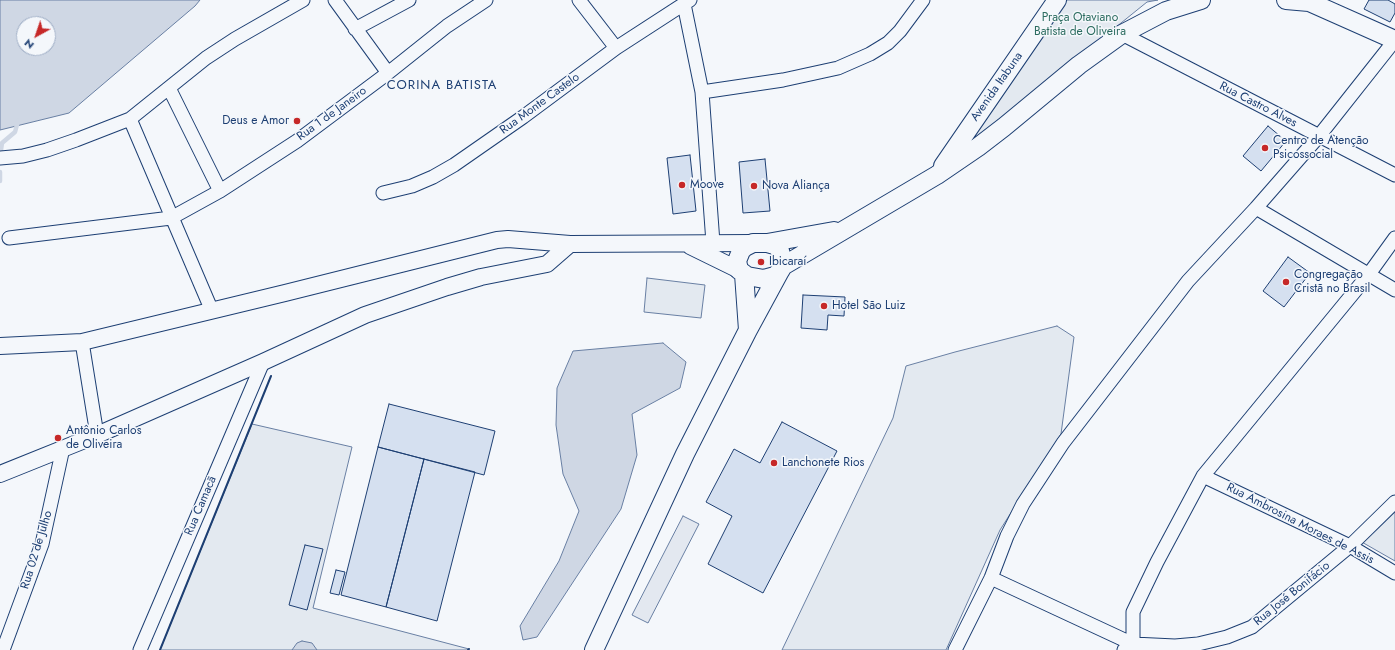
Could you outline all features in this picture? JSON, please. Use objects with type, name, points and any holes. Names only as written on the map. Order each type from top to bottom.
[{"type":"main road","name":"Avenida Itabuna","points":[[937,175],[1057,0]]},
{"type":"main road","points":[[741,272],[752,278],[764,279],[775,276],[782,269],[844,229],[937,175],[978,147],[1004,128],[1079,65],[1122,34],[1166,11],[1201,0]]},
{"type":"main road","points":[[1286,0],[1307,1],[1395,40]]},
{"type":"main road","points":[[748,330],[741,272],[737,260],[738,256],[745,247],[760,243],[844,229]]},
{"type":"main road","points":[[594,650],[685,454],[748,330],[782,269],[783,262],[777,246],[760,243]]},
{"type":"street","points":[[2,158],[23,156],[47,150],[130,119],[212,54],[235,39],[304,0]]},
{"type":"street","points":[[335,0],[388,73]]},
{"type":"street","points":[[355,28],[409,0]]},
{"type":"street","name":"Rua 1 de Janeiro","points":[[171,218],[220,191],[297,141],[388,73],[446,26],[486,0]]},
{"type":"street","points":[[579,0],[616,48]]},
{"type":"street","points":[[702,92],[783,80],[838,68],[870,54],[888,43],[900,31],[923,0]]},
{"type":"street","points":[[687,2],[702,92],[712,249],[741,272]]},
{"type":"street","name":"Rua Monte Castelo","points":[[383,193],[412,186],[433,177],[454,165],[523,117],[616,48],[687,2]]},
{"type":"street","name":"Rua Castro Alves","points":[[1122,34],[1395,175]]},
{"type":"street","points":[[955,650],[991,578],[1023,504],[1063,443],[1188,281],[1256,208],[1319,136],[1395,40]]},
{"type":"street","points":[[169,88],[220,191]]},
{"type":"street","points":[[130,119],[212,311]]},
{"type":"street","points":[[1256,208],[1395,290]]},
{"type":"street","points":[[9,238],[171,218]]},
{"type":"street","points":[[991,578],[1128,647],[1133,612],[1157,562],[1204,476],[1369,274],[1395,238]]},
{"type":"street","points":[[0,346],[82,342],[497,240],[508,239],[570,244],[685,244],[712,249],[760,243]]},
{"type":"street","points":[[0,474],[96,435],[263,362],[365,315],[481,277],[547,264],[570,244]]},
{"type":"street","points":[[82,342],[96,435]]},
{"type":"street","name":"Rua Camacã","points":[[140,650],[263,362]]},
{"type":"street","name":"Rua 02 de Julho","points":[[3,650],[42,544],[63,448]]},
{"type":"street","name":"Rua Ambrosina Moraes de Assis","points":[[1204,476],[1350,546],[1395,573]]},
{"type":"street","name":"Rua José Bonifácio","points":[[1128,647],[1198,644],[1227,637],[1252,627],[1350,546],[1395,502]]},
{"type":"green space","name":"Praça Otaviano Batista de Oliveira","points":[[1067,0],[1158,0],[1147,2],[965,149]]},
{"type":"green space","points":[[647,278],[705,285],[701,318],[644,312]]},
{"type":"green space","points":[[1057,326],[1074,337],[1061,434],[1000,530],[946,650],[782,650],[893,418],[906,366]]},
{"type":"green space","points":[[252,424],[352,447],[313,608],[469,649],[468,650],[160,650]]},
{"type":"green space","points":[[1395,509],[1395,561],[1360,541]]},
{"type":"shaded area","points":[[0,0],[200,0],[195,6],[69,113],[0,130]]},
{"type":"shaded area","points":[[663,343],[686,362],[680,388],[632,414],[637,455],[621,509],[537,637],[523,640],[520,626],[559,561],[579,511],[563,474],[556,425],[557,388],[573,351]]},
{"type":"shaded area","points":[[683,516],[699,524],[648,623],[632,615]]},
{"type":"shaded area","points":[[302,641],[312,643],[317,650],[292,650],[297,643]]},
{"type":"building","points":[[1369,0],[1388,0],[1395,4],[1395,13],[1390,22],[1364,9]]},
{"type":"building","name":"Centro de Atenção Psicossocial","points":[[1268,126],[1286,141],[1261,171],[1243,156]]},
{"type":"building","name":"Moove","points":[[690,155],[696,211],[673,214],[667,158]]},
{"type":"building","name":"Nova Aliança","points":[[765,159],[770,211],[743,213],[739,162]]},
{"type":"building","name":"Congregação Cristã no Brasil","points":[[1288,257],[1310,273],[1284,307],[1263,291]]},
{"type":"building","name":"Hotel São Luiz","points":[[803,295],[845,297],[844,316],[828,315],[827,330],[801,328]]},
{"type":"building","points":[[389,404],[495,431],[484,475],[378,447]]},
{"type":"building","points":[[782,422],[837,451],[763,593],[708,564],[732,516],[706,502],[734,449],[760,463]]},
{"type":"building","points":[[378,447],[424,459],[386,607],[341,595]]},
{"type":"building","points":[[424,459],[475,472],[437,621],[386,607]]},
{"type":"building","points":[[305,545],[323,549],[307,610],[289,605]]},
{"type":"building","points":[[336,570],[345,572],[339,595],[330,593]]},
{"type":"waterway","points":[[0,157],[2,143],[15,132],[18,121]]},
{"type":"waterway","points":[[0,172],[0,181]]},
{"type":"wall","points":[[160,650],[271,376]]},
{"type":"place","name":"Deus e Amor","points":[[297,121]]},
{"type":"place","name":"Centro de Atenção Psicossocial","points":[[1265,148]]},
{"type":"place","name":"Moove","points":[[682,185]]},
{"type":"place","name":"Nova Aliança","points":[[754,186]]},
{"type":"place","name":"Ibicaraí","points":[[761,262]]},
{"type":"place","name":"Congregação Cristã no Brasil","points":[[1286,282]]},
{"type":"place","name":"Hotel São Luiz","points":[[824,306]]},
{"type":"place","name":"Antônio Carlos de Oliveira","points":[[58,438]]},
{"type":"place","name":"Lanchonete Rios","points":[[774,463]]},
{"type":"district","name":"CORINA BATISTA","points":[[442,86]]}]
